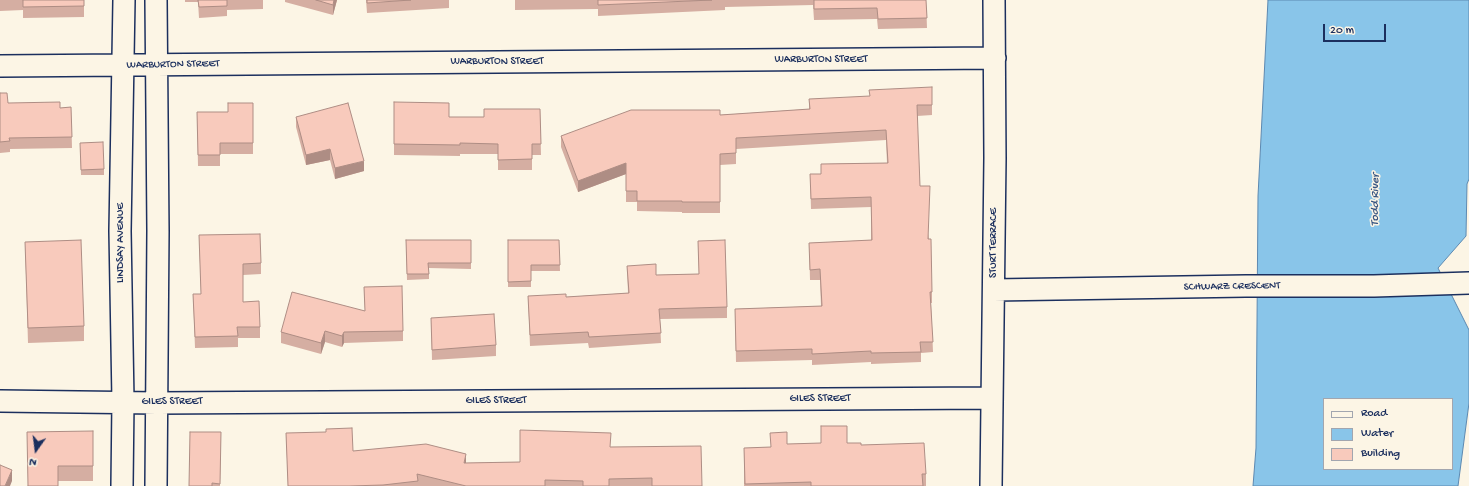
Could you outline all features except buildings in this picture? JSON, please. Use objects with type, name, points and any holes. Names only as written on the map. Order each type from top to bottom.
[{"type":"street","name":"LINDSAY AVENUE","points":[[122,486],[123,402],[120,231],[124,0]]},
{"type":"street","points":[[156,0],[158,223],[156,486]]},
{"type":"street","name":"STURT TERRACE","points":[[991,486],[994,290],[994,0]]},
{"type":"street","name":"WARBURTON STREET","points":[[0,66],[995,58]]},
{"type":"street","name":"SCHWARZ CRESCENT","points":[[994,290],[1246,286],[1374,286],[1469,283]]},
{"type":"street","name":"GILES STREET","points":[[0,401],[157,403],[992,398]]},
{"type":"water","name":"Todd River","points":[[1268,0],[1469,0],[1469,179],[1467,184],[1466,236],[1438,268],[1469,330],[1469,403],[1458,486],[1253,486],[1256,448],[1258,196]]}]
